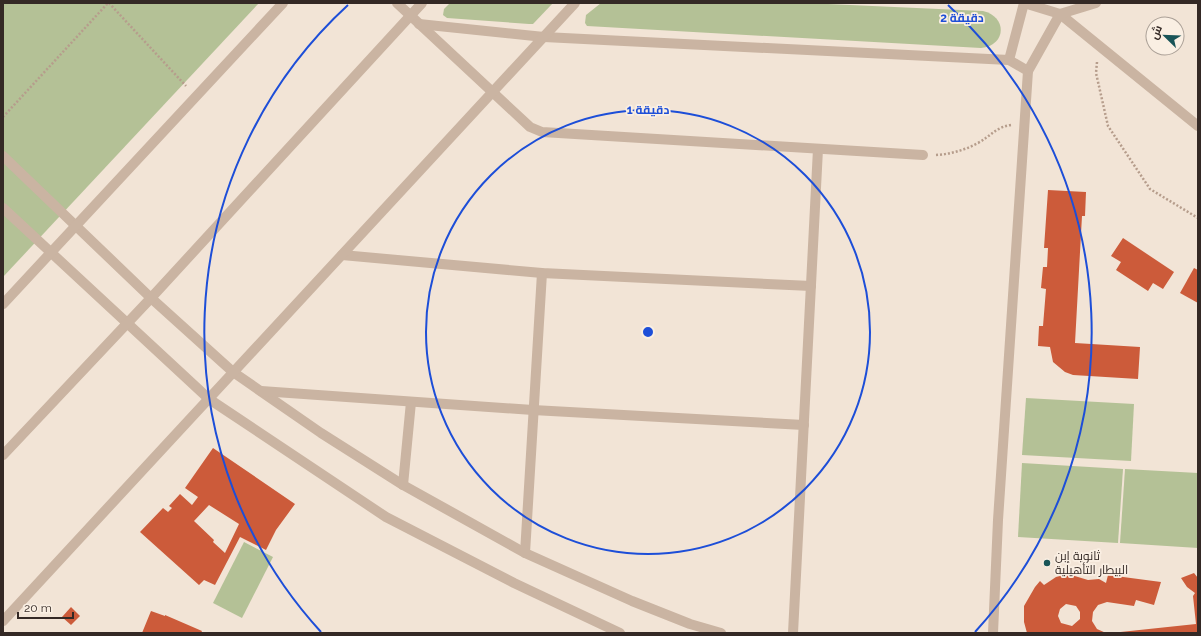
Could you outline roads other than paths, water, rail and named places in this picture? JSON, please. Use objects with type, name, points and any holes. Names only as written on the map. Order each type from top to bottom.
[{"type":"street","points":[[3,304],[283,3]]},
{"type":"street","points":[[397,3],[530,127],[542,132],[923,155]]},
{"type":"street","points":[[3,455],[151,298],[422,3]]},
{"type":"street","points":[[3,621],[575,3]]},
{"type":"street","points":[[1009,60],[1024,3],[1060,14],[1198,126]]},
{"type":"street","points":[[993,633],[1028,71],[1060,14],[1096,3]]},
{"type":"street","points":[[420,24],[544,37],[1009,60],[1028,71]]},
{"type":"street","points":[[793,633],[818,149]]},
{"type":"street","points":[[3,156],[151,298],[233,372],[321,433],[403,485],[525,552],[632,601],[690,624],[721,633]]},
{"type":"street","points":[[3,208],[50,254],[209,399],[386,517],[514,583],[620,633]]},
{"type":"street","points":[[342,255],[542,273],[811,286]]},
{"type":"street","points":[[525,552],[542,273]]},
{"type":"street","points":[[260,391],[533,410],[804,425]]},
{"type":"street","points":[[403,485],[411,402]]},
{"type":"place","name":"ثانوية إبن البيطار التأهيلية","points":[[1047,563]]}]
